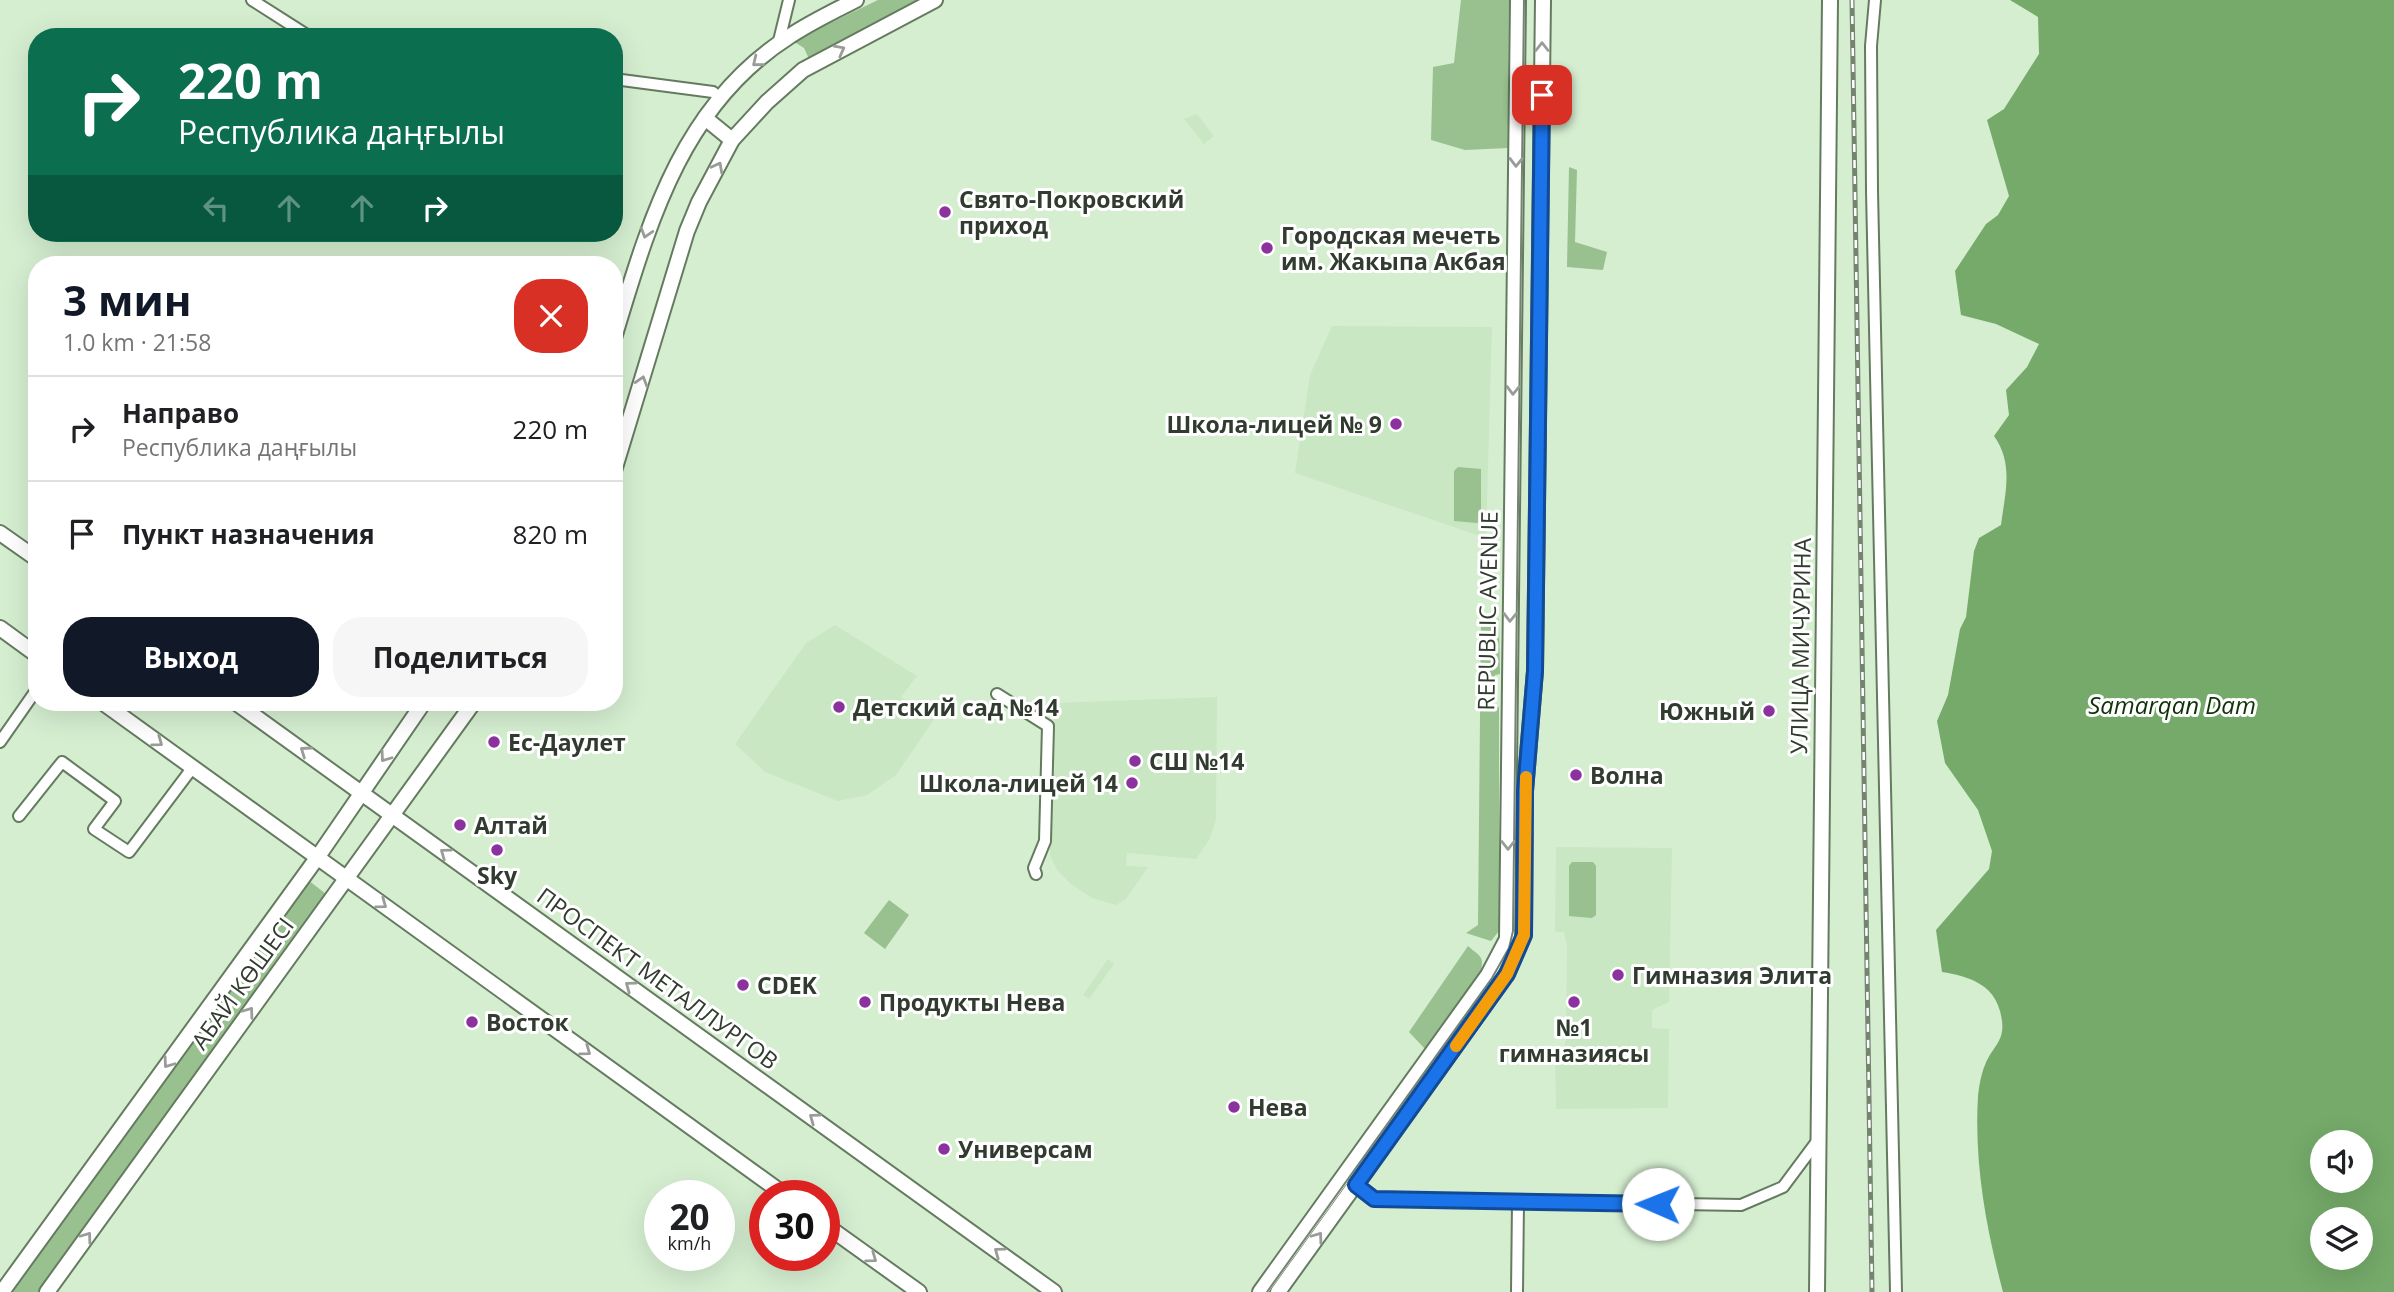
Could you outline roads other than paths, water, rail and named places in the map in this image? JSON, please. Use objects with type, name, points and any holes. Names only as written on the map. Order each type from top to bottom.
[{"type":"main road","points":[[623,308],[650,220],[673,170],[705,118],[748,69],[778,45],[856,0]]},
{"type":"main road","points":[[623,442],[688,231],[699,202],[732,140],[803,70],[935,0]]},
{"type":"main road","name":"REPUBLIC AVENUE","points":[[1260,1292],[1488,975],[1507,939],[1518,0]]},
{"type":"main road","points":[[1278,1292],[1507,974],[1524,935],[1525,791],[1535,671],[1543,0]]},
{"type":"main road","name":"УЛИЦА МИЧУРИНА","points":[[1817,1292],[1830,0]]},
{"type":"main road","points":[[705,118],[732,140]]},
{"type":"main road","points":[[0,533],[28,553]]},
{"type":"main road","points":[[0,628],[28,648]]},
{"type":"main road","points":[[115,711],[764,1180]]},
{"type":"main road","name":"ПРОСПЕКТ МЕТАЛЛУРГОВ","points":[[248,711],[1054,1292]]},
{"type":"main road","name":"АБАЙ КӨШЕСІ","points":[[2,1292],[317,858],[360,791],[418,711]]},
{"type":"main road","name":"АБАЙ КӨШЕСІ","points":[[48,1292],[390,814],[467,711]]},
{"type":"main road","points":[[840,1235],[919,1292]]},
{"type":"street","points":[[252,0],[296,28]]},
{"type":"street","points":[[778,45],[789,0]]},
{"type":"street","points":[[1875,0],[1871,46],[1872,191],[1896,1292]]},
{"type":"street","points":[[623,80],[713,92],[721,99]]},
{"type":"street","points":[[996,694],[1048,726],[1045,841],[1034,868],[1036,874]]},
{"type":"street","points":[[0,742],[28,702]]},
{"type":"street","points":[[19,816],[62,762],[115,801],[94,829],[130,852],[193,767]]},
{"type":"street","points":[[1356,1185],[1374,1199],[1741,1205],[1783,1187],[1819,1137]]},
{"type":"street","points":[[1517,1292],[1518,1202]]},
{"type":"water","name":"Samarqan Dam","points":[[2010,0],[2394,0],[2394,1292],[2003,1292],[1983,1195],[1977,1121],[1981,1076],[1999,1041],[2002,1021],[1997,1002],[1985,988],[1970,979],[1942,972],[1936,930],[1989,869],[1992,851],[1978,810],[1945,763],[1937,721],[1948,695],[1960,629],[1966,617],[1974,551],[1979,538],[2001,525],[2006,468],[1994,436],[2009,415],[2006,390],[2027,367],[2039,344],[1996,324],[1961,315],[1955,271],[1986,224],[1998,215],[2009,196],[1987,120],[2004,109],[2039,54],[2038,17]]},
{"type":"tram line","points":[[1267,1292],[1492,978],[1509,948],[1513,931],[1524,0]]},
{"type":"railway","points":[[1852,0],[1872,1292]]},
{"type":"place","name":"Свято-Покровский приход","points":[[945,212]]},
{"type":"place","name":"Городская мечеть им. Жакыпа Акбая","points":[[1267,248]]},
{"type":"place","name":"Школа-лицей № 9","points":[[1396,424]]},
{"type":"place","name":"Детский сад №14","points":[[839,707]]},
{"type":"place","name":"Южный","points":[[1769,711]]},
{"type":"place","name":"Ес-Даулет","points":[[494,742]]},
{"type":"place","name":"СШ №14","points":[[1135,761]]},
{"type":"place","name":"Волна","points":[[1576,775]]},
{"type":"place","name":"Школа-лицей 14","points":[[1132,783]]},
{"type":"place","name":"Алтай","points":[[460,825]]},
{"type":"place","name":"Sky","points":[[497,850]]},
{"type":"place","name":"Гимназия Элита","points":[[1618,975]]},
{"type":"place","name":"CDEK","points":[[743,985]]},
{"type":"place","name":"Продукты Нева","points":[[865,1002]]},
{"type":"place","name":"№1 гимназиясы","points":[[1574,1002]]},
{"type":"place","name":"Восток","points":[[472,1022]]},
{"type":"place","name":"Нева","points":[[1234,1107]]},
{"type":"place","name":"Универсам","points":[[944,1149]]}]
